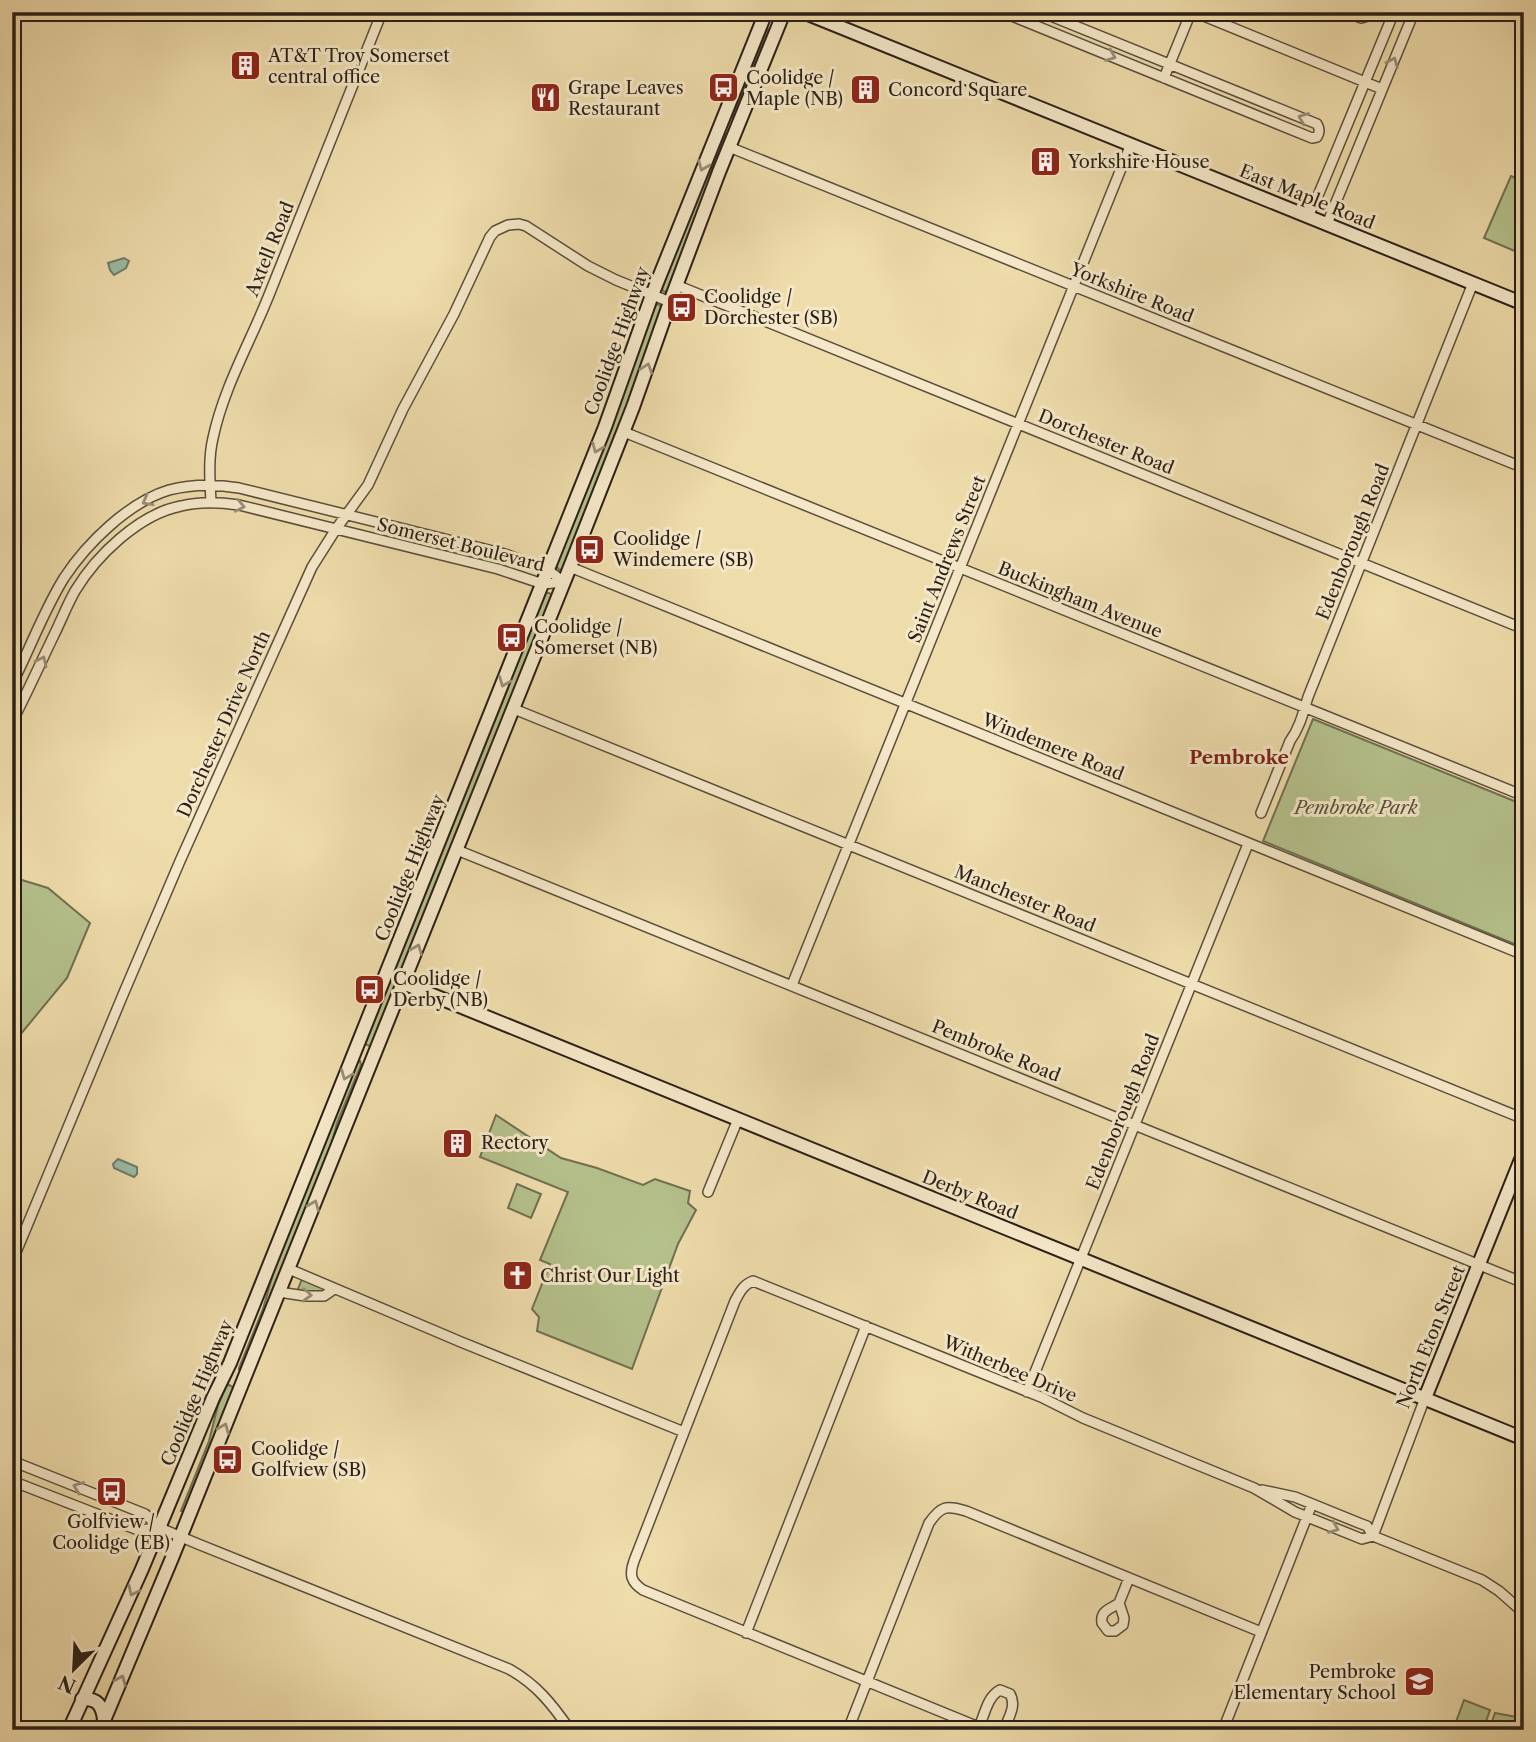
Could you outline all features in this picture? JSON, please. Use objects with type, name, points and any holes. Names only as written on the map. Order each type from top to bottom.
[{"type":"main road","name":"Coolidge Highway","points":[[69,1730],[160,1528],[355,1052],[543,584],[613,406],[652,295],[765,12]]},
{"type":"main road","name":"Coolidge Highway","points":[[102,1725],[289,1269],[624,432],[676,285],[784,12]]},
{"type":"main road","name":"East Maple Road","points":[[803,12],[1524,304]]},
{"type":"main road","points":[[721,122],[736,128]]},
{"type":"main road","name":"Derby Road","points":[[403,983],[1524,1439]]},
{"type":"main road","points":[[355,1052],[365,1055],[371,1065]]},
{"type":"main road","name":"North Eton Street","points":[[1425,1398],[1524,1152]]},
{"type":"main road","points":[[229,1363],[229,1374],[233,1378],[243,1380]]},
{"type":"main road","points":[[82,1699],[97,1702],[103,1709],[102,1725]]},
{"type":"street","name":"Axtell Road","points":[[211,502],[210,455],[222,406],[382,12]]},
{"type":"street","points":[[1002,12],[1312,138],[1319,133],[1317,124],[1041,12]]},
{"type":"street","points":[[1164,78],[1193,12],[1382,89]]},
{"type":"street","points":[[1345,12],[1361,19],[1366,17],[1368,12]]},
{"type":"street","points":[[1308,216],[1394,12]]},
{"type":"street","points":[[1327,224],[1414,12]]},
{"type":"street","points":[[1077,43],[1083,29]]},
{"type":"street","points":[[1245,111],[1251,97]]},
{"type":"street","name":"Saint Andrews Street","points":[[792,985],[1131,144]]},
{"type":"street","name":"Yorkshire Road","points":[[729,147],[1524,468]]},
{"type":"street","name":"Dorchester Drive North","points":[[12,1262],[121,996],[312,567],[346,514],[369,485],[403,409],[454,314],[490,237],[495,231],[508,225],[526,226],[588,266],[652,295]]},
{"type":"street","name":"Edenborough Road","points":[[1261,813],[1290,741],[1303,719],[1308,697],[1474,283]]},
{"type":"street","name":"Dorchester Road","points":[[676,285],[1524,629]]},
{"type":"street","points":[[652,295],[670,302]]},
{"type":"street","name":"Buckingham Avenue","points":[[624,432],[1524,796]]},
{"type":"street","name":"Somerset Boulevard","points":[[12,684],[64,578],[100,535],[130,511],[167,491],[188,486],[239,488],[505,554],[548,570],[564,582]]},
{"type":"street","name":"Somerset Boulevard","points":[[12,722],[74,592],[92,566],[114,544],[147,519],[179,506],[211,502],[239,505],[499,569],[543,584],[564,582]]},
{"type":"street","name":"Windemere Road","points":[[570,567],[1524,955]]},
{"type":"street","name":"Manchester Road","points":[[513,709],[1524,1119]]},
{"type":"street","name":"Edenborough Road","points":[[1027,1392],[1248,844]]},
{"type":"street","name":"Pembroke Road","points":[[457,850],[1524,1283]]},
{"type":"street","points":[[708,1192],[738,1119]]},
{"type":"street","points":[[289,1269],[684,1432],[634,1560],[631,1578],[643,1590],[983,1728],[991,1698],[1000,1690],[1010,1694],[1013,1699],[1012,1710],[1004,1730]]},
{"type":"street","name":"Witherbee Drive","points":[[684,1432],[735,1301],[742,1287],[753,1281],[1052,1402],[1083,1418],[1254,1488],[1295,1513],[1362,1539],[1373,1536]]},
{"type":"street","points":[[279,1292],[324,1296],[334,1289]]},
{"type":"street","points":[[746,1633],[866,1326]]},
{"type":"street","name":"North Eton Street","points":[[1373,1536],[1425,1398]]},
{"type":"street","points":[[12,1461],[145,1514],[160,1528],[509,1669],[544,1694],[570,1730]]},
{"type":"street","points":[[12,1481],[138,1530],[160,1528]]},
{"type":"street","name":"Witherbee Drive","points":[[1254,1488],[1295,1497],[1367,1526],[1373,1536],[1482,1580],[1524,1613]]},
{"type":"street","points":[[1223,1730],[1312,1504]]},
{"type":"street","points":[[848,1730],[929,1523],[938,1510],[950,1507],[966,1511],[1261,1632]]},
{"type":"street","points":[[1119,1603],[1129,1578]]},
{"type":"green space","points":[[765,28],[768,29],[731,118]]},
{"type":"green space","points":[[723,133],[726,135],[706,193],[669,290],[664,292],[661,287]]},
{"type":"green space","points":[[1511,176],[1524,182],[1524,255],[1484,238]]},
{"type":"green space","points":[[658,304],[662,309],[633,394],[563,569],[559,570],[556,565],[623,395],[653,306]]},
{"type":"green space","points":[[546,593],[553,596],[372,1047],[365,1044]]},
{"type":"green space","name":"Pembroke Park","points":[[1313,719],[1524,805],[1524,948],[1263,841]]},
{"type":"green space","points":[[12,877],[48,888],[90,923],[67,978],[20,1035],[12,1040]]},
{"type":"green space","points":[[360,1061],[361,1065],[337,1123],[329,1153],[241,1371],[239,1368],[263,1309],[276,1263],[357,1062]]},
{"type":"green space","points":[[496,1115],[561,1158],[643,1185],[655,1179],[690,1191],[688,1203],[696,1210],[678,1244],[632,1369],[537,1331],[539,1317],[532,1309],[550,1264],[540,1260],[568,1192],[480,1157]]},
{"type":"green space","points":[[517,1184],[541,1194],[531,1218],[508,1208]]},
{"type":"green space","points":[[302,1279],[325,1290],[301,1292],[298,1289]]},
{"type":"green space","points":[[227,1384],[235,1388],[184,1512],[181,1511],[209,1441],[218,1405]]},
{"type":"green space","points":[[1464,1700],[1490,1710],[1483,1730],[1453,1730]]},
{"type":"green space","points":[[1495,1713],[1517,1717],[1518,1730],[1489,1730]]},
{"type":"shaded area","points":[[124,258],[129,261],[126,268],[114,275],[108,263]]},
{"type":"shaded area","points":[[118,1159],[137,1167],[137,1174],[134,1177],[114,1168],[113,1164]]},
{"type":"place","name":"AT&T Troy Somerset central office","points":[[245,66]]},
{"type":"place","name":"Coolidge / Maple (NB)","points":[[723,88]]},
{"type":"place","name":"Concord Square","points":[[865,90]]},
{"type":"place","name":"Grape Leaves Restaurant","points":[[545,98]]},
{"type":"place","name":"Yorkshire House","points":[[1045,162]]},
{"type":"place","name":"Coolidge / Dorchester (SB)","points":[[681,307]]},
{"type":"place","name":"Coolidge / Windemere (SB)","points":[[590,549]]},
{"type":"place","name":"Coolidge / Somerset (NB)","points":[[511,637]]},
{"type":"place","name":"Coolidge / Derby (NB)","points":[[370,989]]},
{"type":"place","name":"Rectory","points":[[458,1143]]},
{"type":"place","name":"Christ Our Light","points":[[517,1276]]},
{"type":"place","name":"Coolidge / Golfview (SB)","points":[[228,1459]]},
{"type":"place","name":"Golfview / Coolidge (EB)","points":[[111,1492]]},
{"type":"place","name":"Pembroke Elementary School","points":[[1419,1682]]},
{"type":"district","name":"Pembroke","points":[[1239,757]]}]
